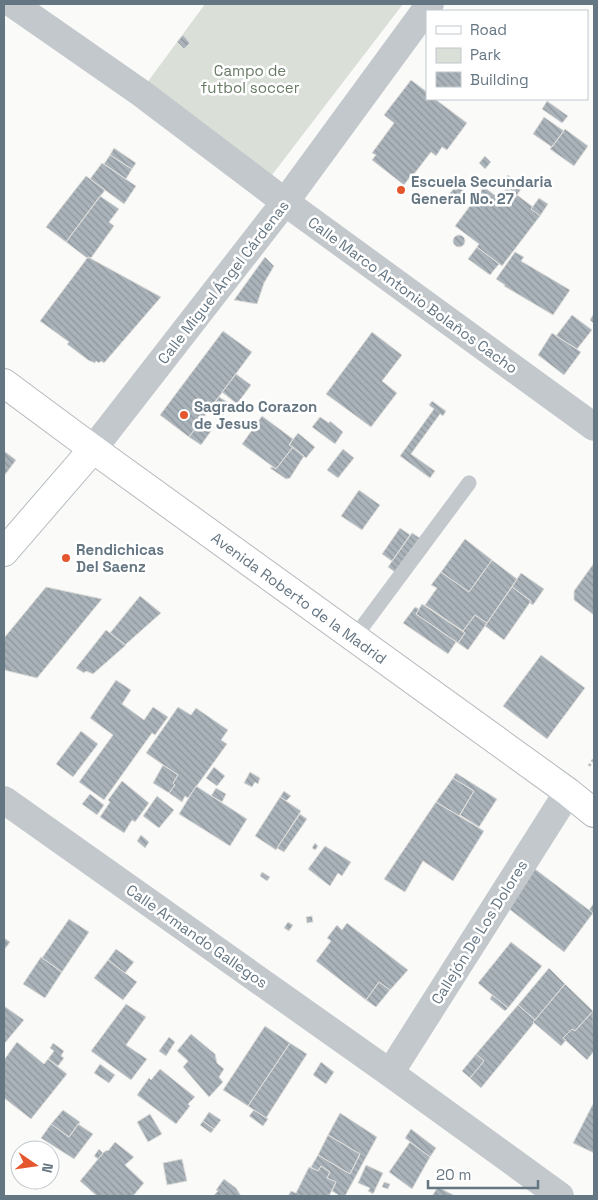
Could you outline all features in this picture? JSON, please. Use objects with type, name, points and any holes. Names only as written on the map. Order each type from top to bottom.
[{"type":"main road","name":"Avenida Roberto de la Madrid","points":[[4,382],[93,449],[568,792],[594,813]]},
{"type":"main road","name":"Calle Miguel Ángel Cárdenas","points":[[4,552],[93,449]]},
{"type":"street","name":"Calle Miguel Ángel Cárdenas","points":[[93,449],[286,202],[430,4]]},
{"type":"street","name":"Calle Marco Antonio Bolaños Cacho","points":[[27,8],[286,202],[594,427]]},
{"type":"street","name":"Callejón De Los Dolores","points":[[390,1072],[568,792]]},
{"type":"street","name":"Calle Armando Gallegos","points":[[4,800],[390,1072],[560,1196]]},
{"type":"lane","points":[[354,638],[469,483]]},
{"type":"green space","name":"Campo de futbol soccer","points":[[205,4],[403,4],[265,184],[141,91]]},
{"type":"building","points":[[183,35],[190,43],[184,49],[177,42]]},
{"type":"building","points":[[411,80],[426,91],[426,100],[436,100],[467,123],[447,150],[442,147],[436,156],[431,152],[404,185],[372,160],[376,155],[372,153],[394,123],[384,115]]},
{"type":"building","points":[[547,101],[568,116],[562,123],[542,109]]},
{"type":"building","points":[[544,117],[564,131],[552,147],[533,134]]},
{"type":"building","points":[[565,129],[588,146],[574,166],[550,149]]},
{"type":"building","points":[[114,148],[136,163],[132,169],[110,155]]},
{"type":"building","points":[[110,155],[132,169],[126,179],[104,164]]},
{"type":"building","points":[[485,156],[491,162],[485,169],[479,163]]},
{"type":"building","points":[[102,163],[136,186],[124,204],[90,179]]},
{"type":"building","points":[[508,175],[523,186],[517,195],[502,185]]},
{"type":"building","points":[[86,176],[105,190],[66,242],[46,227]]},
{"type":"building","points":[[457,185],[464,191],[452,205],[445,199]]},
{"type":"building","points":[[484,187],[509,206],[517,195],[533,207],[531,209],[540,216],[502,266],[477,247],[479,244],[455,226]]},
{"type":"building","points":[[507,188],[517,195],[509,206],[499,198]]},
{"type":"building","points":[[100,196],[119,209],[109,222],[114,226],[91,258],[87,258],[66,242]]},
{"type":"building","points":[[539,198],[548,204],[540,216],[531,209]]},
{"type":"building","points":[[461,235],[464,236],[464,246],[457,247],[454,246],[453,239],[454,236]]},
{"type":"building","points":[[477,247],[499,264],[490,275],[468,259]]},
{"type":"building","points":[[515,252],[524,257],[521,261],[570,290],[553,315],[504,286],[496,279]]},
{"type":"building","points":[[88,257],[161,297],[104,363],[96,361],[95,363],[88,360],[67,344],[69,342],[40,321]]},
{"type":"building","points":[[265,257],[274,266],[264,283],[257,304],[234,300]]},
{"type":"building","points":[[594,313],[594,324],[590,320]]},
{"type":"building","points":[[572,315],[592,330],[577,349],[556,336]]},
{"type":"building","points":[[223,331],[252,352],[189,437],[160,415]]},
{"type":"building","points":[[372,332],[402,355],[382,381],[397,393],[371,427],[326,394]]},
{"type":"building","points":[[552,333],[581,352],[564,375],[538,355]]},
{"type":"building","points":[[236,374],[251,385],[237,404],[222,392]]},
{"type":"building","points":[[219,397],[231,404],[222,416],[211,408]]},
{"type":"building","points":[[432,401],[446,411],[443,416],[440,414],[411,454],[435,471],[430,478],[400,456],[434,409],[429,405]]},
{"type":"building","points":[[262,416],[293,439],[289,445],[293,447],[276,469],[242,444]]},
{"type":"building","points":[[320,417],[329,423],[330,421],[343,432],[335,444],[312,427]]},
{"type":"building","points":[[203,418],[214,427],[201,445],[189,437]]},
{"type":"building","points":[[298,433],[315,447],[306,458],[289,445]]},
{"type":"building","points":[[293,447],[304,456],[290,478],[286,479],[270,468],[276,469]]},
{"type":"building","points":[[343,449],[354,458],[338,478],[327,470]]},
{"type":"building","points":[[4,451],[16,460],[4,476]]},
{"type":"building","points":[[359,490],[380,505],[362,530],[341,516]]},
{"type":"building","points":[[400,528],[410,535],[392,561],[382,554]]},
{"type":"building","points":[[412,533],[423,540],[399,575],[388,567]]},
{"type":"building","points":[[465,539],[492,560],[469,592],[441,572]]},
{"type":"building","points":[[492,560],[517,579],[487,623],[475,615],[463,631],[425,605],[437,588],[431,585],[441,572],[469,592]]},
{"type":"building","points":[[594,563],[594,615],[574,600],[574,591]]},
{"type":"building","points":[[521,573],[544,589],[533,605],[530,603],[531,601],[512,587]]},
{"type":"building","points":[[46,587],[102,599],[37,678],[4,670],[4,638]]},
{"type":"building","points":[[512,587],[531,601],[504,640],[485,626]]},
{"type":"building","points":[[140,596],[161,613],[125,645],[110,633]]},
{"type":"building","points":[[422,604],[465,633],[458,643],[416,614]]},
{"type":"building","points":[[415,607],[419,609],[416,614],[456,642],[448,654],[403,623]]},
{"type":"building","points":[[475,615],[487,623],[468,650],[458,643],[465,633],[463,631]]},
{"type":"building","points":[[106,630],[126,645],[93,674],[86,671],[84,673],[76,668]]},
{"type":"building","points":[[541,655],[585,688],[547,739],[503,706]]},
{"type":"building","points":[[116,680],[131,690],[122,704],[144,720],[153,707],[168,717],[155,735],[152,733],[104,800],[79,782],[113,735],[90,718]]},
{"type":"building","points":[[178,707],[191,715],[196,708],[228,730],[221,740],[227,744],[188,798],[185,796],[182,802],[169,793],[175,785],[173,783],[178,775],[146,753]]},
{"type":"building","points":[[81,731],[98,744],[73,777],[56,764]]},
{"type":"building","points":[[163,765],[178,775],[173,783],[175,785],[169,793],[153,783]]},
{"type":"building","points":[[214,767],[225,776],[217,786],[206,778]]},
{"type":"building","points":[[250,772],[260,778],[258,784],[255,782],[252,787],[244,783]]},
{"type":"building","points":[[456,773],[497,799],[479,827],[460,815],[474,791],[453,778]]},
{"type":"building","points":[[453,778],[474,791],[459,816],[436,802]]},
{"type":"building","points":[[122,781],[149,803],[135,822],[132,820],[124,833],[100,817],[110,802],[108,800]]},
{"type":"building","points":[[196,786],[247,819],[230,846],[179,814]]},
{"type":"building","points":[[216,788],[226,794],[222,802],[211,796]]},
{"type":"building","points":[[284,791],[291,796],[286,801],[280,797]]},
{"type":"building","points":[[90,794],[104,805],[97,815],[82,804]]},
{"type":"building","points":[[157,796],[174,810],[159,828],[143,816]]},
{"type":"building","points":[[280,797],[301,811],[276,850],[255,836]]},
{"type":"building","points":[[436,802],[484,831],[453,881],[423,861],[405,892],[384,879]]},
{"type":"building","points":[[300,814],[307,819],[284,852],[277,848]]},
{"type":"building","points":[[141,835],[149,842],[145,848],[137,841]]},
{"type":"building","points":[[315,843],[318,846],[315,850],[312,848]]},
{"type":"building","points":[[325,846],[351,862],[342,876],[338,873],[330,886],[308,869]]},
{"type":"building","points":[[531,866],[593,913],[564,952],[508,908]]},
{"type":"building","points":[[262,872],[270,877],[267,881],[260,876]]},
{"type":"building","points":[[594,903],[594,914],[589,910]]},
{"type":"building","points":[[312,916],[313,922],[307,923],[306,917]]},
{"type":"building","points":[[69,919],[89,932],[62,972],[42,958]]},
{"type":"building","points":[[288,922],[293,925],[289,931],[284,928]]},
{"type":"building","points":[[347,923],[408,970],[390,990],[379,982],[366,1000],[316,961],[331,941],[327,938],[337,925],[342,930]]},
{"type":"building","points":[[4,938],[10,942],[4,950]]},
{"type":"building","points":[[511,942],[542,966],[508,1008],[478,983]]},
{"type":"building","points":[[116,949],[134,962],[125,973],[108,960]]},
{"type":"building","points":[[41,957],[62,972],[45,998],[23,984]]},
{"type":"building","points":[[108,960],[137,982],[123,1000],[94,978]]},
{"type":"building","points":[[549,968],[565,984],[535,1020],[518,1005]]},
{"type":"building","points":[[379,982],[390,990],[376,1007],[366,1000]]},
{"type":"building","points":[[565,984],[593,1011],[575,1031],[572,1029],[563,1038],[566,1040],[561,1046],[533,1022]]},
{"type":"building","points":[[492,995],[508,1008],[505,1011],[490,999]]},
{"type":"building","points":[[126,1004],[146,1017],[126,1045],[147,1059],[131,1080],[91,1051]]},
{"type":"building","points":[[518,1005],[535,1020],[534,1023],[481,1088],[470,1078],[484,1061],[476,1054]]},
{"type":"building","points":[[4,1006],[24,1020],[4,1044]]},
{"type":"building","points":[[593,1011],[594,1051],[587,1060],[563,1038],[572,1029],[575,1031]]},
{"type":"building","points":[[265,1026],[290,1043],[248,1106],[223,1090]]},
{"type":"building","points":[[191,1034],[215,1054],[217,1063],[224,1069],[219,1077],[223,1082],[209,1097],[183,1067],[188,1061],[177,1051]]},
{"type":"building","points":[[169,1037],[175,1042],[166,1056],[159,1051]]},
{"type":"building","points":[[17,1042],[44,1064],[48,1059],[67,1074],[31,1119],[4,1098],[4,1060]]},
{"type":"building","points":[[53,1043],[64,1051],[61,1056],[64,1058],[58,1066],[48,1059],[54,1051],[50,1048]]},
{"type":"building","points":[[290,1043],[307,1054],[266,1118],[248,1106]]},
{"type":"building","points":[[476,1054],[484,1061],[470,1078],[462,1071]]},
{"type":"building","points":[[321,1062],[334,1072],[326,1084],[313,1075]]},
{"type":"building","points":[[100,1064],[115,1075],[109,1083],[94,1073]]},
{"type":"building","points":[[160,1069],[195,1097],[188,1104],[190,1106],[176,1124],[137,1095],[149,1078],[151,1080]]},
{"type":"building","points":[[594,1102],[594,1153],[573,1143]]},
{"type":"building","points":[[63,1110],[80,1122],[69,1137],[51,1124]]},
{"type":"building","points":[[254,1110],[268,1119],[263,1126],[249,1116]]},
{"type":"building","points":[[209,1112],[221,1120],[214,1129],[203,1121]]},
{"type":"building","points":[[340,1113],[377,1137],[345,1196],[340,1196],[332,1191],[336,1182],[327,1178],[330,1172],[321,1166],[318,1171],[311,1167],[318,1155],[350,1174],[360,1154],[328,1135]]},
{"type":"building","points":[[150,1114],[162,1134],[148,1142],[137,1122]]},
{"type":"building","points":[[203,1121],[214,1129],[211,1133],[200,1125]]},
{"type":"building","points":[[51,1124],[69,1137],[78,1124],[93,1134],[74,1159],[60,1150],[60,1140],[44,1140],[41,1138]]},
{"type":"building","points":[[411,1129],[436,1148],[430,1157],[405,1138]]},
{"type":"building","points":[[328,1135],[360,1154],[350,1174],[318,1155]]},
{"type":"building","points":[[115,1142],[134,1157],[125,1165],[144,1183],[133,1196],[97,1196],[80,1181],[103,1153],[108,1151]]},
{"type":"building","points":[[410,1142],[430,1157],[412,1189],[389,1172]]},
{"type":"building","points":[[99,1149],[103,1153],[98,1159],[94,1156]]},
{"type":"building","points":[[182,1159],[187,1181],[167,1185],[163,1163]]},
{"type":"building","points":[[366,1165],[383,1173],[373,1194],[368,1191],[370,1188],[358,1183]]},
{"type":"building","points":[[321,1166],[330,1172],[327,1178],[336,1182],[329,1196],[288,1196],[291,1191],[296,1193],[309,1167],[318,1171]]},
{"type":"building","points":[[224,1179],[236,1188],[241,1196],[213,1196]]},
{"type":"building","points":[[384,1182],[390,1184],[388,1189],[382,1187]]},
{"type":"building","points":[[438,1187],[455,1196],[432,1196]]},
{"type":"place","name":"Escuela Secundaria General No. 27","points":[[401,190]]},
{"type":"place","name":"Sagrado Corazon de Jesus","points":[[184,415]]},
{"type":"place","name":"Rendichicas Del Saenz","points":[[66,558]]}]
